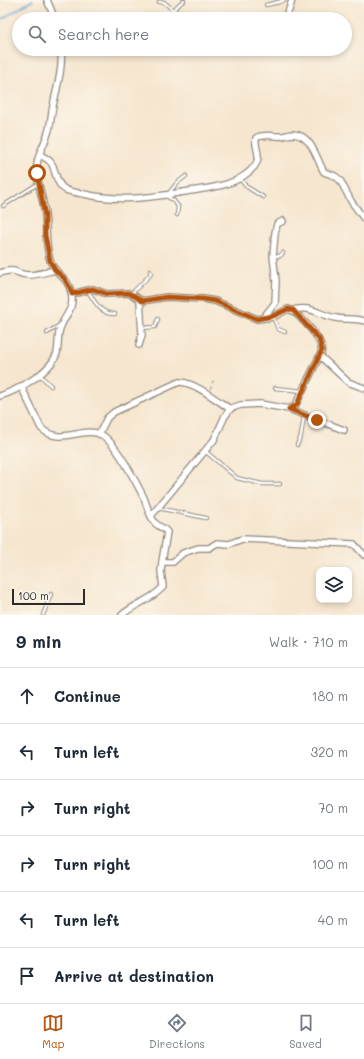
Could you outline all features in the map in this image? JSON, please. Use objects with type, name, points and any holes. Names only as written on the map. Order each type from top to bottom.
[{"type":"street","points":[[52,12],[47,2],[54,0]]},
{"type":"street","points":[[288,12],[292,0]]},
{"type":"street","points":[[0,396],[21,386],[50,366],[57,353],[59,331],[70,311],[72,294],[70,288],[64,278],[55,270],[50,261],[45,235],[45,216],[36,165],[50,122],[62,66],[61,56]]},
{"type":"street","points":[[40,155],[51,163],[60,184],[67,190],[103,198],[118,199],[166,195],[222,186],[239,178],[253,167],[259,154],[256,138],[261,135],[281,136],[296,134],[306,139],[310,143],[324,172],[335,176],[340,180],[351,202],[364,219]]},
{"type":"street","points":[[263,318],[271,310],[275,303],[276,281],[273,256],[276,226],[283,221]]},
{"type":"street","points":[[0,273],[11,270],[24,275],[30,275],[55,270]]},
{"type":"street","points":[[72,294],[87,290],[96,290],[107,294],[124,292],[131,294],[140,300],[146,301],[167,297],[203,299],[215,301],[257,319],[273,316],[288,309],[293,310],[304,308],[333,318],[364,321]]},
{"type":"street","points":[[139,345],[142,335],[140,300]]},
{"type":"street","points":[[289,409],[295,406],[322,350],[319,339],[293,310]]},
{"type":"street","points":[[320,356],[348,382],[364,388]]},
{"type":"street","points":[[99,434],[107,418],[114,412],[176,383],[184,383],[196,387],[230,409]]},
{"type":"street","points":[[21,386],[41,428],[45,432],[55,436],[70,436],[88,432],[99,434],[114,446],[139,488],[155,523],[168,532],[161,572],[163,587],[148,599],[126,611],[122,615]]},
{"type":"street","points":[[152,516],[214,440],[225,416],[230,409],[241,405],[260,404],[289,409],[344,430]]},
{"type":"street","points":[[162,562],[173,562],[183,552],[198,548],[209,548],[217,543],[229,544],[242,539],[318,544],[354,544],[364,555]]},
{"type":"lane","points":[[159,2],[164,2],[173,10],[184,0]]},
{"type":"lane","points":[[266,5],[284,0]]},
{"type":"lane","points":[[177,215],[178,206],[166,195],[186,176]]},
{"type":"lane","points":[[239,178],[247,187],[263,197]]},
{"type":"lane","points":[[3,206],[39,183]]},
{"type":"lane","points":[[273,256],[280,256],[283,253]]},
{"type":"lane","points":[[131,294],[151,274],[150,271]]},
{"type":"lane","points":[[87,290],[103,311],[107,314],[114,314]]},
{"type":"lane","points":[[273,316],[278,330],[285,332]]},
{"type":"lane","points":[[142,328],[155,327],[158,319]]},
{"type":"lane","points":[[47,333],[62,325]]},
{"type":"lane","points":[[39,374],[51,386]]},
{"type":"lane","points":[[275,388],[303,391]]},
{"type":"lane","points":[[297,445],[301,436],[304,415]]},
{"type":"lane","points":[[205,450],[237,478],[262,484],[280,484]]},
{"type":"lane","points":[[158,508],[206,518]]},
{"type":"lane","points":[[43,615],[51,594]]},
{"type":"path","points":[[207,395],[214,379]]},
{"type":"waterway","points":[[13,12],[33,0]]},
{"type":"waterway","points":[[0,20],[12,13]]},
{"type":"route","points":[[37,173],[45,216],[45,235],[50,261],[55,270],[64,278],[72,294],[93,289],[107,294],[124,292],[131,294],[142,301],[167,297],[203,299],[215,301],[257,319],[267,318],[288,309],[293,310],[319,339],[322,350],[297,404],[289,409],[317,420]]}]
